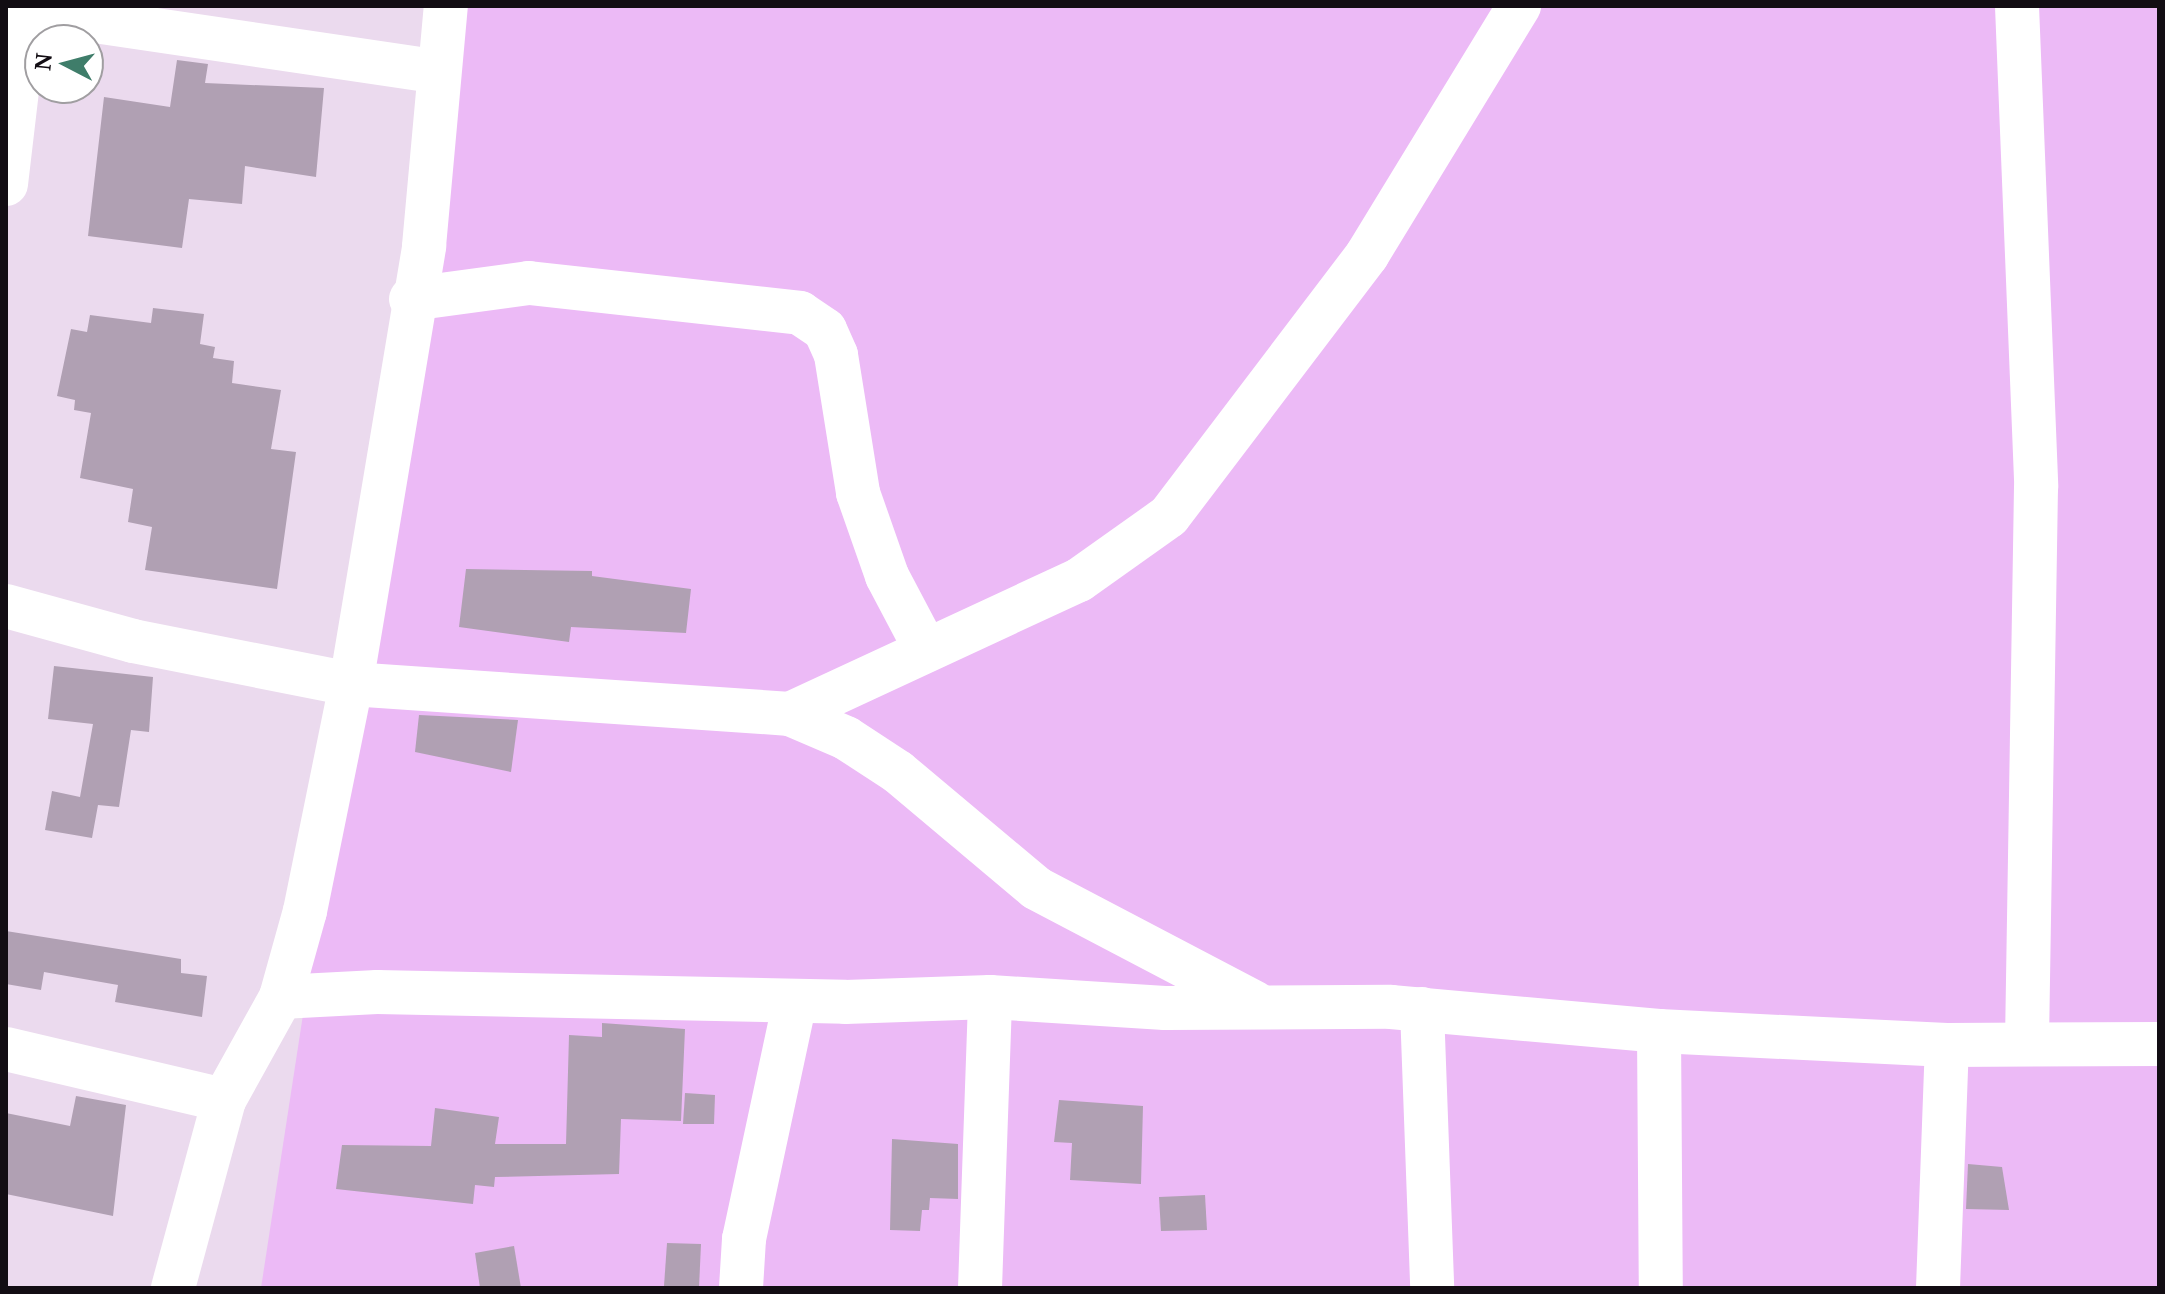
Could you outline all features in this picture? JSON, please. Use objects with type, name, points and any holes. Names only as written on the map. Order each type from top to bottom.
[{"type":"street","points":[[173,1288],[224,1100],[281,997],[305,911],[351,684],[411,299],[424,246],[446,6]]},
{"type":"street","points":[[790,714],[1079,580],[1169,516],[1367,255],[1519,6]]},
{"type":"street","points":[[2017,6],[2036,487],[2027,1042]]},
{"type":"street","points":[[6,184],[27,8],[439,72]]},
{"type":"street","points":[[411,299],[529,283],[800,313],[825,330],[836,355],[868,520],[887,576],[926,650]]},
{"type":"street","points":[[6,606],[133,641],[351,684],[790,714],[846,738],[898,772],[1036,888],[1269,1010]]},
{"type":"street","points":[[281,997],[377,992],[795,1001],[990,997],[1269,1010],[1422,1009],[1659,1031],[1947,1045],[2027,1042],[2159,1044]]},
{"type":"street","points":[[980,1288],[990,997]]},
{"type":"street","points":[[741,1288],[744,1239],[795,1001]]},
{"type":"street","points":[[1422,1009],[1432,1288]]},
{"type":"street","points":[[1659,1031],[1661,1288]]},
{"type":"street","points":[[1938,1288],[1947,1045]]},
{"type":"street","points":[[6,1049],[224,1100]]},
{"type":"shaded area","points":[[458,6],[2159,6],[2159,1288],[261,1288]]},
{"type":"building","points":[[177,60],[208,64],[205,83],[324,88],[316,177],[245,166],[242,204],[189,199],[182,248],[88,236],[104,97],[170,107]]},
{"type":"building","points":[[153,308],[204,314],[200,344],[215,347],[213,358],[234,361],[232,383],[281,390],[271,449],[296,452],[277,589],[145,570],[152,527],[128,522],[133,489],[80,478],[91,413],[74,410],[75,400],[57,396],[71,329],[87,332],[90,315],[151,323]]},
{"type":"building","points":[[466,569],[592,571],[592,576],[691,589],[686,633],[571,627],[569,642],[459,627]]},
{"type":"building","points":[[54,666],[153,677],[149,732],[131,730],[119,807],[98,805],[92,838],[45,830],[52,791],[80,797],[93,724],[48,719]]},
{"type":"building","points":[[419,715],[518,720],[511,772],[415,752]]},
{"type":"building","points":[[6,931],[181,959],[181,973],[207,976],[202,1017],[115,1002],[118,985],[44,972],[41,990],[6,984]]},
{"type":"building","points":[[602,1023],[685,1029],[681,1121],[621,1119],[619,1174],[495,1177],[494,1187],[475,1185],[473,1204],[336,1189],[342,1145],[431,1146],[435,1108],[499,1117],[495,1144],[566,1144],[569,1035],[602,1037]]},
{"type":"building","points":[[685,1093],[715,1095],[714,1124],[683,1124]]},
{"type":"building","points":[[76,1096],[126,1105],[113,1216],[6,1194],[6,1113],[70,1126]]},
{"type":"building","points":[[1059,1100],[1143,1106],[1141,1184],[1070,1180],[1072,1143],[1054,1142]]},
{"type":"building","points":[[892,1139],[958,1144],[958,1199],[930,1198],[929,1210],[922,1210],[920,1231],[890,1230]]},
{"type":"building","points":[[1968,1164],[2002,1167],[2009,1210],[1966,1209]]},
{"type":"building","points":[[1205,1195],[1207,1230],[1161,1231],[1159,1197]]},
{"type":"building","points":[[667,1243],[701,1244],[699,1288],[664,1286]]},
{"type":"building","points":[[514,1246],[521,1288],[480,1288],[475,1253]]}]
